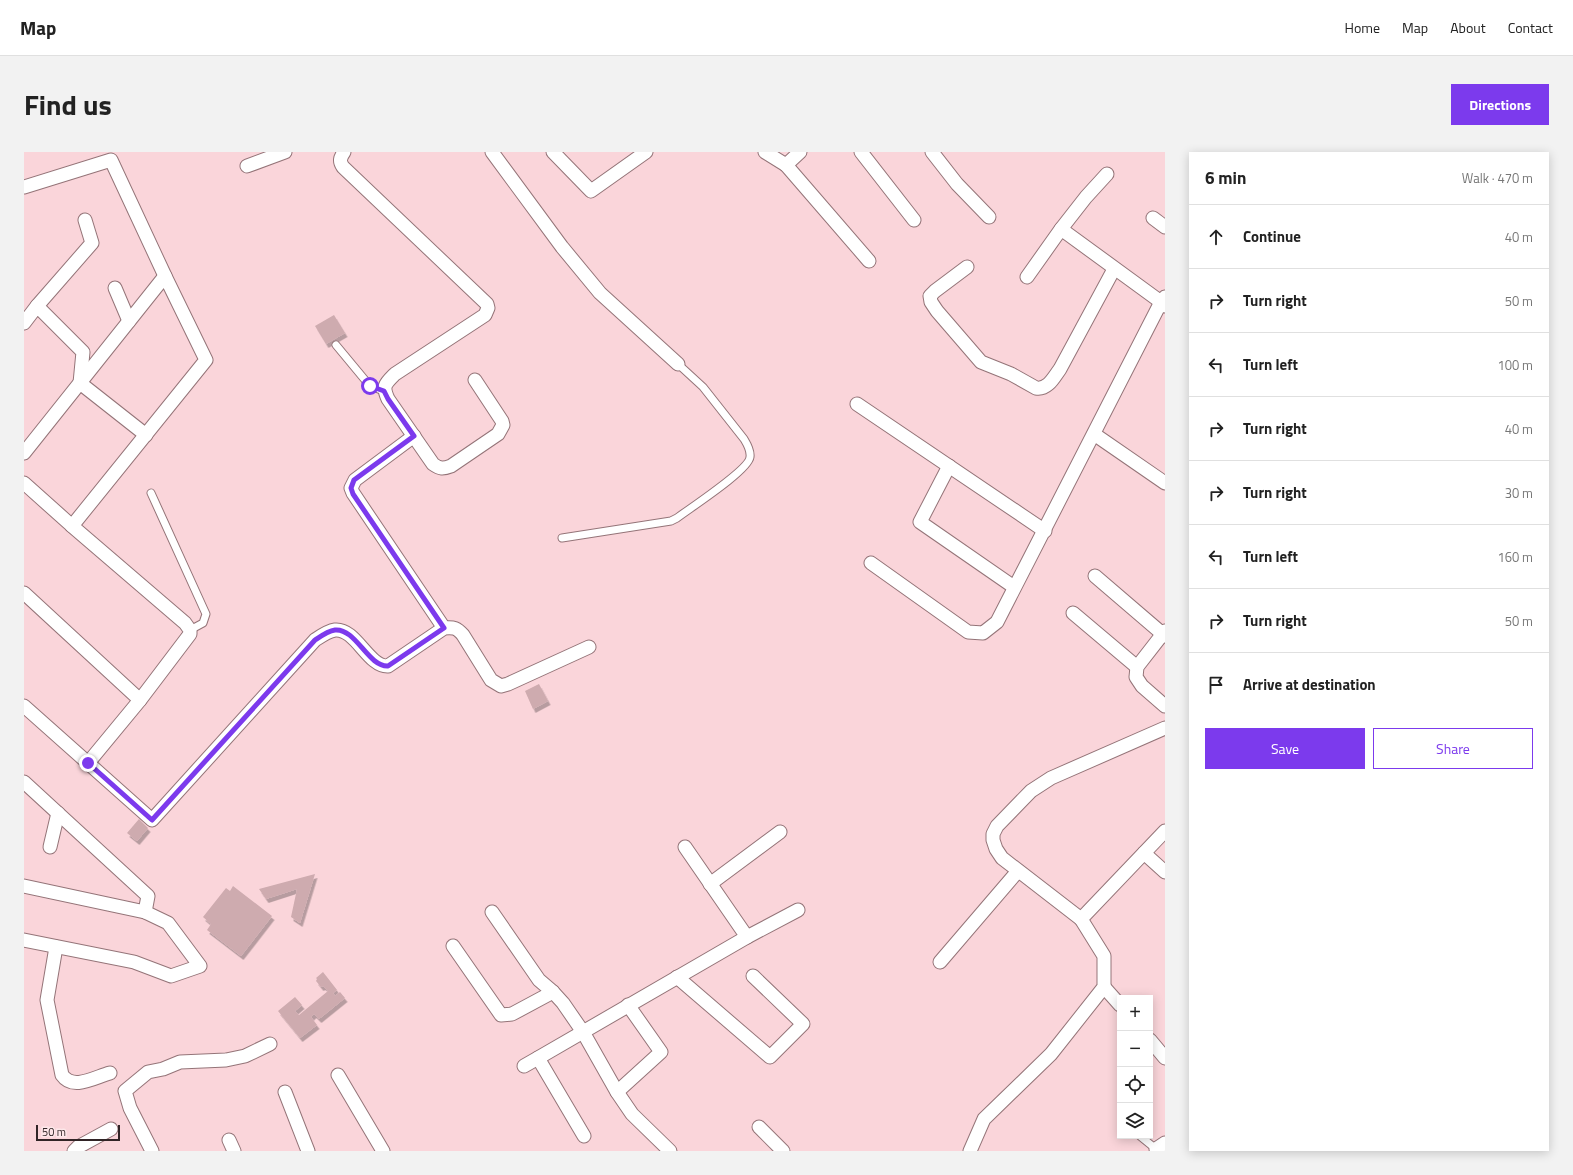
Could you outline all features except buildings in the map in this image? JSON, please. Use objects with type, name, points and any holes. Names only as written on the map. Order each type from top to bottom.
[{"type":"street","points":[[247,166],[285,152]]},
{"type":"street","points":[[344,152],[340,158],[340,163],[343,167],[484,300],[488,308],[485,315],[395,374],[385,385],[384,391],[388,399],[433,464],[439,468],[443,469],[451,466],[498,434],[503,425],[502,421],[475,380]]},
{"type":"street","points":[[492,152],[562,247],[600,293],[678,364]]},
{"type":"street","points":[[554,152],[591,191],[646,152]]},
{"type":"street","points":[[765,152],[786,165],[869,261]]},
{"type":"street","points":[[786,165],[800,152]]},
{"type":"street","points":[[861,152],[914,220]]},
{"type":"street","points":[[932,152],[957,184],[989,217]]},
{"type":"street","points":[[24,187],[111,160],[206,360],[72,526]]},
{"type":"street","points":[[1027,277],[1061,229],[1086,197],[1107,174]]},
{"type":"street","points":[[1153,218],[1165,226]]},
{"type":"street","points":[[24,323],[92,243],[86,220]]},
{"type":"street","points":[[871,563],[968,632],[983,633],[997,622],[1164,302],[1114,269],[1061,229]]},
{"type":"street","points":[[967,267],[935,291],[930,296],[931,302],[981,362],[1011,374],[1036,388],[1044,387],[1051,381],[1060,368],[1114,269]]},
{"type":"street","points":[[24,453],[165,276]]},
{"type":"street","points":[[115,288],[129,321]]},
{"type":"street","points":[[37,306],[83,352],[80,383]]},
{"type":"street","points":[[80,383],[146,435]]},
{"type":"street","points":[[857,404],[1045,531]]},
{"type":"street","points":[[1094,434],[1165,483]]},
{"type":"street","points":[[414,436],[354,480],[351,488],[353,494],[444,628]]},
{"type":"street","points":[[948,466],[920,522],[1014,587]]},
{"type":"street","points":[[24,483],[185,623],[190,630],[188,638],[140,700],[88,763]]},
{"type":"street","points":[[1095,576],[1164,634],[1137,667],[1136,677],[1142,686],[1165,706]]},
{"type":"street","points":[[24,594],[140,700]]},
{"type":"street","points":[[1073,613],[1137,667]]},
{"type":"street","points":[[24,706],[152,820],[315,640],[329,632],[336,630],[344,632],[383,667],[388,666],[444,628],[453,627],[463,635],[491,680],[501,686],[589,647]]},
{"type":"street","points":[[970,1151],[984,1119],[1051,1054],[1104,986],[1104,956],[1081,919],[1002,858],[996,849],[993,834],[997,826],[1011,810],[1031,791],[1050,778],[1165,728]]},
{"type":"street","points":[[24,782],[148,896],[145,912]]},
{"type":"street","points":[[50,847],[58,813]]},
{"type":"street","points":[[1081,919],[1165,831]]},
{"type":"street","points":[[710,884],[780,832]]},
{"type":"street","points":[[685,847],[747,937]]},
{"type":"street","points":[[1144,853],[1165,872]]},
{"type":"street","points":[[940,962],[1018,871]]},
{"type":"street","points":[[24,886],[145,912],[168,923],[200,966],[171,976],[134,962],[24,940]]},
{"type":"street","points":[[524,1066],[747,937],[798,910]]},
{"type":"street","points":[[492,912],[539,980],[554,992],[563,1003],[583,1032],[617,1092],[632,1114],[664,1149]]},
{"type":"street","points":[[453,946],[501,1015],[512,1014],[554,992]]},
{"type":"street","points":[[56,947],[47,1000],[60,1070],[64,1079],[72,1083],[77,1083],[110,1073]]},
{"type":"street","points":[[677,977],[770,1057],[803,1024],[753,976]]},
{"type":"street","points":[[1104,986],[1117,1001]]},
{"type":"street","points":[[617,1092],[661,1052],[628,1005]]},
{"type":"street","points":[[152,1151],[130,1108],[125,1091],[148,1072],[163,1069],[180,1062],[226,1060],[245,1056],[270,1044]]},
{"type":"street","points":[[1153,1044],[1165,1058]]},
{"type":"street","points":[[538,1058],[584,1136]]},
{"type":"street","points":[[338,1075],[383,1151]]},
{"type":"street","points":[[284,1092],[308,1151]]},
{"type":"street","points":[[759,1127],[783,1151]]},
{"type":"street","points":[[74,1151],[111,1129]]},
{"type":"lane","points":[[336,345],[370,386],[384,391]]},
{"type":"lane","points":[[562,538],[671,521],[727,482],[748,463],[750,456],[749,448],[744,439],[703,387],[678,364]]},
{"type":"lane","points":[[151,493],[206,614],[203,623],[190,630]]},
{"type":"lane","points":[[1145,1139],[1159,1148]]},
{"type":"route","points":[[88,763],[152,820],[315,640],[329,632],[336,630],[344,632],[383,667],[395,663],[444,628],[353,494],[351,488],[351,484],[354,480],[414,436],[384,391],[370,386]]}]
